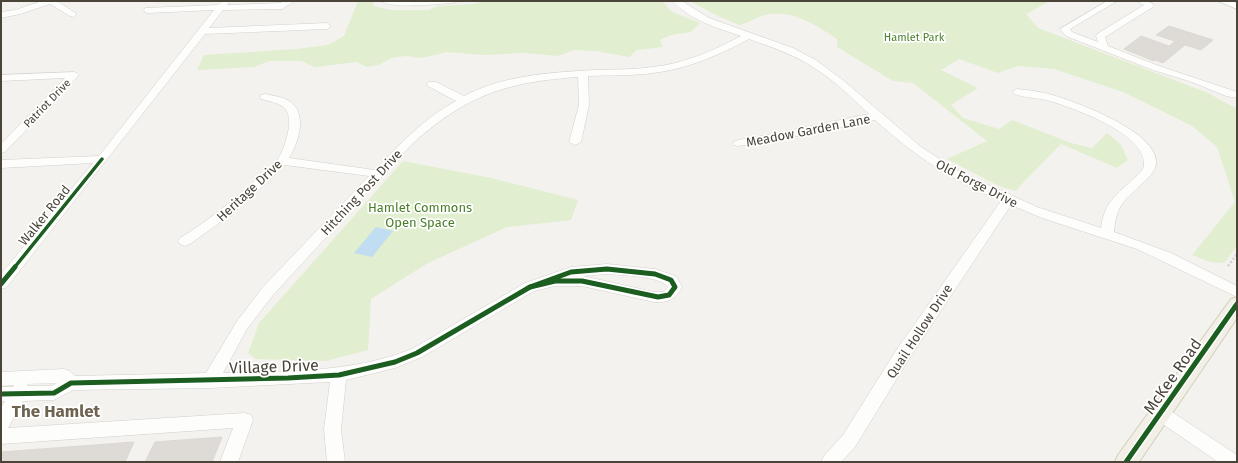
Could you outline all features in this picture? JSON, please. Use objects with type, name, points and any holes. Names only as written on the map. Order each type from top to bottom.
[{"type":"main road","name":"McKee Road","points":[[1126,462],[1237,304]]},
{"type":"street","points":[[1,15],[17,12],[51,1],[73,14]]},
{"type":"street","points":[[148,10],[223,5],[282,6],[291,1]]},
{"type":"street","points":[[385,1],[404,3],[453,1]]},
{"type":"street","name":"Old Forge Drive","points":[[677,1],[696,14],[773,43],[804,57],[817,65],[841,83],[911,146],[953,173],[1008,200],[1033,210],[1107,234],[1164,255],[1237,292]]},
{"type":"street","points":[[1113,1],[1064,29],[1069,34],[1104,46],[1156,68],[1195,80],[1230,94],[1237,94]]},
{"type":"street","points":[[1140,1],[1152,3]]},
{"type":"street","points":[[1222,1],[1237,6]]},
{"type":"street","points":[[1104,46],[1100,36],[1152,3]]},
{"type":"street","name":"Walker Road","points":[[1,284],[223,5]]},
{"type":"street","points":[[202,31],[327,26]]},
{"type":"street","name":"Hitching Post Drive","points":[[210,380],[242,326],[268,290],[378,174],[424,127],[437,116],[463,100],[513,82],[549,76],[646,71],[682,64],[719,52],[749,35]]},
{"type":"street","points":[[575,142],[584,104],[583,74]]},
{"type":"street","name":"Patriot Drive","points":[[1,78],[74,75],[1,150]]},
{"type":"street","points":[[432,84],[463,100]]},
{"type":"street","points":[[1017,92],[1051,98],[1107,120],[1133,135],[1147,151],[1150,159],[1150,166],[1146,173],[1117,201],[1111,210],[1107,234]]},
{"type":"street","name":"Heritage Drive","points":[[185,241],[217,221],[282,161],[293,136],[295,118],[294,112],[290,106],[284,102],[265,97]]},
{"type":"street","name":"Meadow Garden Lane","points":[[738,143],[764,140],[814,128],[877,116]]},
{"type":"street","points":[[1,164],[102,158]]},
{"type":"street","points":[[282,161],[378,174]]},
{"type":"street","name":"Quail Hollow Drive","points":[[830,462],[849,441],[901,357],[1008,200]]},
{"type":"street","name":"Village Drive","points":[[1,394],[54,393],[71,383],[314,378],[339,375],[381,366],[417,353],[530,287],[571,272],[607,269],[661,275],[671,280],[675,287],[670,294],[663,298],[582,281],[555,282],[530,287]]},
{"type":"street","points":[[336,462],[332,448],[332,424],[339,375]]},
{"type":"street","name":"Village Drive","points":[[1,379],[64,376],[71,383]]},
{"type":"street","points":[[1,424],[26,378]]},
{"type":"street","points":[[1160,413],[1233,462]]},
{"type":"street","points":[[1,436],[245,420],[229,462]]},
{"type":"path","points":[[1228,266],[1237,254]]},
{"type":"green space","points":[[358,1],[372,1],[374,6],[390,10],[428,10],[438,6],[474,4],[486,1],[662,1],[672,12],[700,23],[691,32],[671,35],[660,40],[663,47],[637,50],[629,57],[596,51],[574,50],[558,56],[526,53],[483,55],[447,52],[421,58],[406,56],[391,58],[379,65],[366,67],[357,62],[315,67],[301,61],[269,61],[254,67],[197,70],[204,55],[297,49],[328,45],[344,36]]},
{"type":"green space","name":"Hamlet Park","points":[[690,1],[1050,1],[1026,14],[1038,28],[1208,93],[1237,109],[1237,246],[1224,263],[1210,262],[1192,255],[1235,202],[1217,147],[1192,126],[1123,92],[1054,69],[1018,66],[998,73],[959,59],[941,70],[978,88],[951,105],[963,118],[999,129],[1012,120],[1071,143],[1092,148],[1107,133],[1121,145],[1128,160],[1117,168],[1061,144],[1015,191],[999,186],[947,159],[987,141],[913,83],[893,81],[837,47],[837,39],[820,28],[801,19],[782,14],[762,16],[739,25]]},
{"type":"green space","name":"Hamlet Commons Open Space","points":[[403,161],[491,178],[578,200],[571,220],[507,227],[428,263],[371,299],[368,350],[326,361],[256,359],[248,353],[259,323]]},
{"type":"water","points":[[376,227],[393,231],[372,257],[354,253]]},
{"type":"building","points":[[1169,26],[1213,40],[1201,50],[1185,45],[1163,63],[1124,49],[1141,36],[1169,46],[1175,41],[1156,35]]},
{"type":"building","points":[[222,437],[212,462],[145,462],[155,442]]},
{"type":"building","points":[[134,442],[125,462],[1,462],[1,452]]},
{"type":"cycle path","points":[[1,284],[102,159]]},
{"type":"cycle path","points":[[1,394],[54,393],[71,383],[288,378],[339,375],[395,362],[417,353],[530,287],[571,272],[607,269],[655,274],[671,280],[675,287],[669,295],[664,297],[654,297],[582,281],[555,281],[530,287]]},
{"type":"cycle path","points":[[1126,462],[1237,304]]},
{"type":"district","name":"The Hamlet","points":[[56,411]]}]
